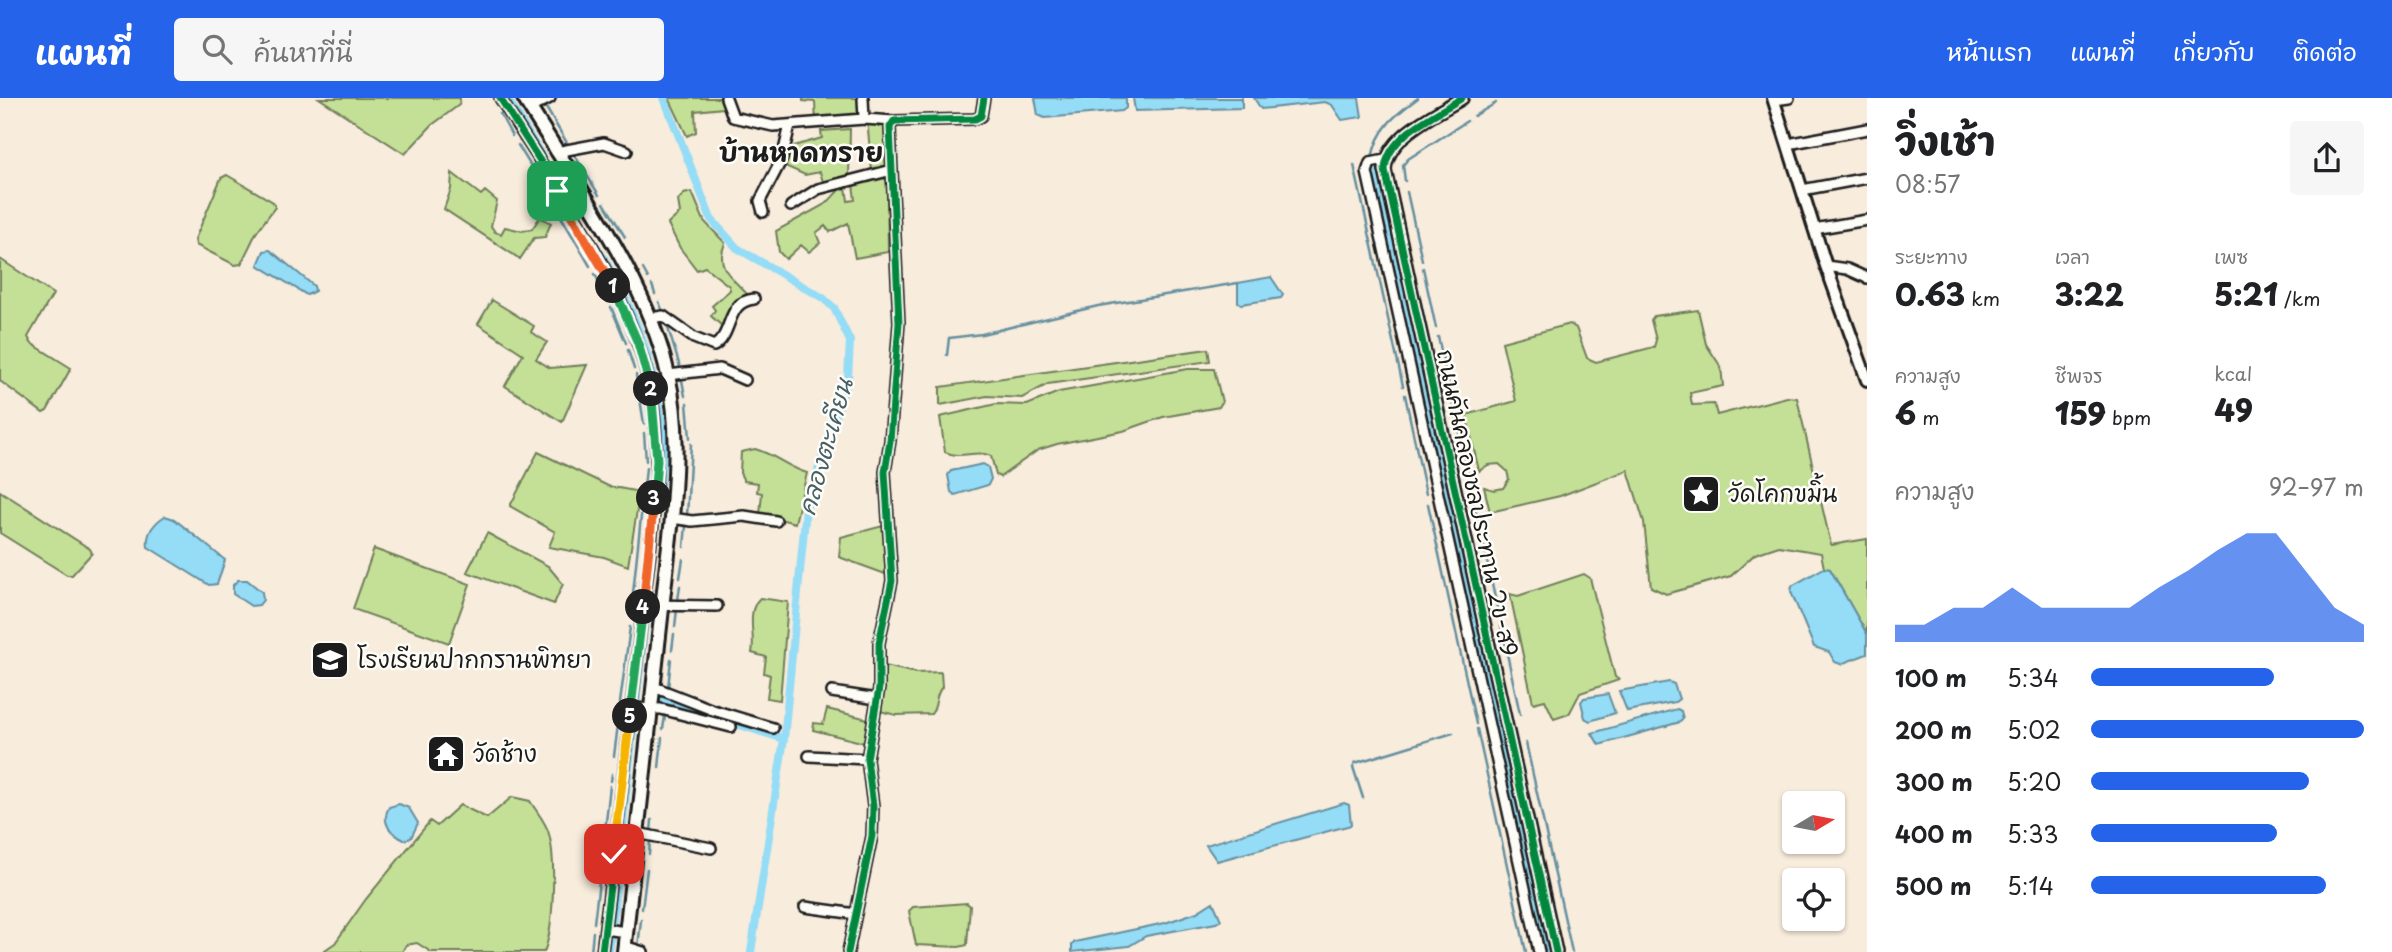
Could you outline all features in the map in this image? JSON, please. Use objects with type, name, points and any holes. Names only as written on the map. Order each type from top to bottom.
[{"type":"main road","points":[[527,103],[636,285],[651,318],[653,361],[668,374],[666,459],[672,518],[650,620],[654,687],[640,709],[637,832],[623,932],[624,949]]},
{"type":"street","points":[[500,98],[611,283],[653,361],[652,400],[666,459],[640,709],[602,952]]},
{"type":"street","points":[[527,103],[550,98]]},
{"type":"street","points":[[726,98],[733,117],[773,126],[864,119],[975,119],[981,116],[984,98]]},
{"type":"street","points":[[863,98],[864,119]]},
{"type":"street","points":[[1462,98],[1398,141],[1385,160],[1370,163],[1367,172],[1496,722],[1539,952]]},
{"type":"street","points":[[1788,98],[1773,99],[1826,266],[1867,380]]},
{"type":"street","points":[[848,952],[872,836],[873,806],[867,759],[877,699],[879,643],[892,581],[884,492],[899,323],[890,127],[894,121]]},
{"type":"street","points":[[763,212],[760,201],[782,159],[790,125]]},
{"type":"street","points":[[1788,144],[1867,129]]},
{"type":"street","points":[[556,152],[604,143],[627,151]]},
{"type":"street","name":"ถนนคันคลองชลประทาน 2ข-ส9","points":[[1385,160],[1387,181],[1496,722],[1556,952]]},
{"type":"street","points":[[791,206],[818,189],[892,170]]},
{"type":"street","points":[[1802,190],[1867,178]]},
{"type":"street","points":[[1814,229],[1867,220]]},
{"type":"street","points":[[1826,266],[1847,269],[1867,278]]},
{"type":"street","points":[[651,318],[663,316],[694,338],[713,346],[719,342],[736,306],[754,299]]},
{"type":"street","points":[[668,374],[720,369],[744,380]]},
{"type":"street","points":[[672,518],[692,521],[744,516],[776,521]]},
{"type":"street","points":[[652,605],[717,606]]},
{"type":"street","points":[[654,687],[713,710],[773,728]]},
{"type":"street","points":[[832,692],[877,699]]},
{"type":"street","points":[[640,709],[700,717],[731,727]]},
{"type":"street","points":[[809,756],[867,759]]},
{"type":"street","points":[[637,832],[711,848]]},
{"type":"street","points":[[804,907],[856,914]]},
{"type":"street","points":[[607,929],[623,932]]},
{"type":"street","points":[[624,949],[643,952]]},
{"type":"green space","points":[[319,98],[460,98],[459,105],[432,125],[405,154]]},
{"type":"green space","points":[[669,98],[733,98],[728,100],[723,108],[695,111],[696,132],[687,136]]},
{"type":"green space","points":[[803,98],[859,98],[860,115],[816,123],[815,102],[803,101]]},
{"type":"green space","points":[[867,119],[884,119],[887,169],[872,172]]},
{"type":"green space","points":[[850,129],[849,178],[824,185],[820,172],[805,175],[785,166],[790,147],[822,138],[821,131]]},
{"type":"green space","points":[[452,173],[481,195],[485,191],[497,201],[491,226],[495,232],[501,234],[505,227],[522,231],[532,229],[540,217],[551,223],[545,237],[534,238],[520,259],[444,209],[451,189]]},
{"type":"green space","points":[[227,175],[273,202],[275,207],[256,233],[241,264],[235,265],[196,245],[195,239],[221,178]]},
{"type":"green space","points":[[883,177],[887,181],[888,252],[855,258],[848,223],[830,232],[825,226],[816,233],[820,243],[809,252],[801,245],[786,259],[779,252],[776,231],[827,203],[839,190],[846,187],[848,201],[855,200],[853,184]]},
{"type":"green space","points":[[692,192],[704,221],[725,243],[722,259],[726,271],[747,294],[723,327],[711,316],[715,310],[712,306],[730,290],[729,286],[705,267],[697,270],[680,248],[668,224],[680,213],[678,200],[684,194]]},
{"type":"green space","points":[[0,259],[53,294],[28,337],[31,343],[71,368],[47,411],[43,413],[0,381]]},
{"type":"green space","points":[[492,300],[534,326],[531,332],[547,342],[536,359],[550,368],[587,365],[562,422],[505,386],[523,354],[478,324]]},
{"type":"green space","points":[[1698,310],[1706,344],[1721,367],[1723,386],[1690,393],[1692,405],[1714,404],[1717,415],[1787,397],[1797,398],[1831,545],[1867,539],[1867,634],[1830,569],[1824,568],[1821,553],[1779,546],[1755,554],[1731,576],[1666,594],[1651,587],[1644,522],[1628,470],[1560,496],[1490,512],[1484,487],[1494,490],[1503,488],[1509,479],[1507,471],[1499,464],[1488,465],[1479,471],[1466,415],[1516,401],[1502,342],[1570,324],[1576,328],[1587,358],[1596,362],[1654,347],[1656,340],[1651,320],[1654,316]]},
{"type":"green space","points":[[1208,349],[1210,361],[1048,384],[1022,398],[987,396],[940,405],[940,387]]},
{"type":"green space","points":[[1188,369],[1214,369],[1222,402],[1219,407],[1163,417],[1123,431],[1038,450],[1000,477],[996,475],[991,456],[945,452],[940,417],[996,404],[1027,405],[1059,392]]},
{"type":"green space","points":[[755,449],[807,473],[795,523],[760,514],[762,493],[757,492],[758,483],[744,481],[740,473],[741,452]]},
{"type":"green space","points":[[538,452],[608,486],[640,492],[628,566],[604,557],[549,547],[555,532],[510,506]]},
{"type":"green space","points":[[0,491],[90,549],[92,553],[72,575],[67,575],[0,533]]},
{"type":"green space","points":[[883,526],[888,575],[839,557],[841,537]]},
{"type":"green space","points":[[487,533],[548,566],[563,584],[554,604],[467,572]]},
{"type":"green space","points":[[374,549],[470,584],[449,643],[353,609]]},
{"type":"green space","points":[[1584,574],[1590,578],[1615,677],[1619,680],[1580,693],[1569,714],[1554,719],[1545,700],[1533,703],[1510,594],[1518,596]]},
{"type":"green space","points":[[760,598],[788,602],[780,700],[767,698],[770,675],[764,673],[766,657],[752,653],[753,610]]},
{"type":"green space","points":[[885,666],[916,673],[941,672],[942,687],[931,714],[896,715],[880,711]]},
{"type":"green space","points":[[827,709],[868,719],[865,743],[813,730],[814,723],[823,724]]},
{"type":"green space","points":[[512,797],[530,801],[549,834],[553,860],[553,894],[544,952],[431,952],[417,943],[406,945],[402,952],[322,952],[335,943],[366,899],[430,821],[437,826],[460,805],[487,818]]},
{"type":"green space","points":[[967,903],[970,906],[967,945],[916,945],[909,911],[913,907]]},
{"type":"water","points":[[1035,98],[1126,98],[1126,108],[1122,111],[1045,118],[1038,115]]},
{"type":"water","points":[[1133,98],[1242,98],[1242,108],[1135,111]]},
{"type":"water","points":[[1254,98],[1359,98],[1362,117],[1342,120],[1332,105],[1325,102],[1261,109]]},
{"type":"water","points":[[270,250],[314,286],[315,291],[307,295],[258,265],[264,251]]},
{"type":"water","points":[[1271,277],[1283,295],[1281,298],[1241,304],[1238,302],[1238,283]]},
{"type":"water","points":[[983,464],[988,467],[991,479],[988,485],[955,495],[951,492],[948,475],[951,471]]},
{"type":"water","points":[[165,516],[174,519],[225,560],[217,584],[209,585],[148,547],[148,537],[152,529]]},
{"type":"water","points":[[1824,568],[1830,569],[1867,634],[1867,654],[1841,664],[1835,662],[1829,652],[1814,647],[1791,592],[1792,586]]},
{"type":"water","points":[[238,580],[247,580],[262,592],[263,600],[259,605],[251,606],[233,594],[233,585]]},
{"type":"water","points":[[1669,682],[1674,684],[1679,699],[1675,702],[1627,711],[1619,691]]},
{"type":"water","points":[[1608,694],[1615,713],[1590,721],[1585,718],[1581,702],[1584,698]]},
{"type":"water","points":[[1677,709],[1681,711],[1683,719],[1680,722],[1599,745],[1592,733]]},
{"type":"water","points":[[1344,803],[1349,805],[1351,825],[1217,861],[1206,845]]},
{"type":"water","points":[[399,804],[409,808],[418,823],[411,838],[404,840],[391,831],[386,823],[389,807]]},
{"type":"water","points":[[1213,902],[1221,920],[1216,923],[1146,936],[1129,946],[1072,952],[1075,942],[1165,923],[1197,912]]},
{"type":"waterway","points":[[507,98],[543,158]]},
{"type":"waterway","name":"คลองตะเคียน","points":[[664,98],[711,219],[737,248],[823,298],[834,308],[850,341],[848,378],[806,508],[784,739],[751,952]]},
{"type":"waterway","points":[[1372,158],[1383,130],[1418,98]]},
{"type":"waterway","points":[[1474,116],[1496,103]]},
{"type":"waterway","points":[[545,106],[567,143]]},
{"type":"waterway","points":[[500,114],[512,136]]},
{"type":"waterway","points":[[1405,181],[1403,165],[1408,159],[1467,121]]},
{"type":"waterway","points":[[518,145],[548,194]]},
{"type":"waterway","points":[[572,151],[599,195]]},
{"type":"waterway","points":[[1354,165],[1403,386]]},
{"type":"waterway","points":[[1373,171],[1544,952]]},
{"type":"waterway","points":[[1407,192],[1422,260]]},
{"type":"waterway","points":[[552,201],[590,266]]},
{"type":"waterway","points":[[604,203],[625,237]]},
{"type":"waterway","points":[[597,247],[624,295],[644,343],[657,393],[664,448],[609,952]]},
{"type":"waterway","points":[[1423,268],[1436,328]]},
{"type":"waterway","points":[[643,269],[648,278]]},
{"type":"waterway","points":[[595,274],[608,302]]},
{"type":"waterway","points":[[947,355],[949,338],[982,334],[1098,306],[1238,283]]},
{"type":"waterway","points":[[652,285],[655,294]]},
{"type":"waterway","points":[[659,302],[663,312]]},
{"type":"waterway","points":[[611,307],[626,343]]},
{"type":"waterway","points":[[667,325],[681,370]]},
{"type":"waterway","points":[[1438,337],[1454,409]]},
{"type":"waterway","points":[[628,350],[634,369]]},
{"type":"waterway","points":[[636,375],[637,382]]},
{"type":"waterway","points":[[681,375],[685,396]]},
{"type":"waterway","points":[[639,392],[644,424]]},
{"type":"waterway","points":[[1405,395],[1426,494]]},
{"type":"waterway","points":[[687,403],[690,438]]},
{"type":"waterway","points":[[1456,417],[1468,475]]},
{"type":"waterway","points":[[644,433],[646,461]]},
{"type":"waterway","points":[[687,516],[691,444]]},
{"type":"waterway","points":[[632,603],[646,468]]},
{"type":"waterway","points":[[1470,484],[1479,525]]},
{"type":"waterway","points":[[1428,504],[1476,724]]},
{"type":"waterway","points":[[684,547],[686,525]]},
{"type":"waterway","points":[[1481,533],[1520,714]]},
{"type":"waterway","points":[[680,578],[683,559]]},
{"type":"waterway","points":[[678,600],[680,586]]},
{"type":"waterway","points":[[675,627],[677,609]]},
{"type":"waterway","points":[[620,703],[630,627]]},
{"type":"waterway","points":[[672,650],[674,634]]},
{"type":"waterway","points":[[668,688],[671,659]]},
{"type":"waterway","points":[[666,707],[667,698]]},
{"type":"waterway","points":[[661,700],[784,739]]},
{"type":"waterway","points":[[614,756],[620,709]]},
{"type":"waterway","points":[[663,729],[665,716]]},
{"type":"waterway","points":[[1477,729],[1526,952]]},
{"type":"waterway","points":[[1363,798],[1353,767],[1355,763],[1453,733]]},
{"type":"waterway","points":[[659,768],[662,738]]},
{"type":"waterway","points":[[1526,743],[1572,952]]},
{"type":"waterway","points":[[611,781],[612,774]]},
{"type":"waterway","points":[[603,849],[610,786]]},
{"type":"waterway","points":[[651,833],[652,820]]},
{"type":"waterway","points":[[649,854],[650,841]]},
{"type":"waterway","points":[[594,923],[602,857]]},
{"type":"waterway","points":[[642,909],[647,869]]},
{"type":"waterway","points":[[638,947],[641,920]]},
{"type":"waterway","points":[[591,952],[593,932]]},
{"type":"cycle path","points":[[500,98],[600,260],[632,328],[652,397],[656,431],[652,537],[602,952]]},
{"type":"cycle path","points":[[848,952],[872,836],[873,806],[867,759],[879,688],[879,643],[892,581],[885,472],[899,323],[890,127],[894,121],[975,119],[981,116],[984,98]]},
{"type":"cycle path","points":[[1462,98],[1403,136],[1394,146],[1385,170],[1556,952]]},
{"type":"place","name":"วัดโคกขมิ้น","points":[[1701,494]]},
{"type":"place","name":"โรงเรียนปากกรานพิทยา","points":[[330,660]]},
{"type":"place","name":"วัดช้าง","points":[[446,754]]},
{"type":"district","name":"บ้านหาดทราย","points":[[801,153]]},
{"type":"route","points":[[557,191],[624,308],[645,363],[655,423],[657,465],[614,854]]}]
